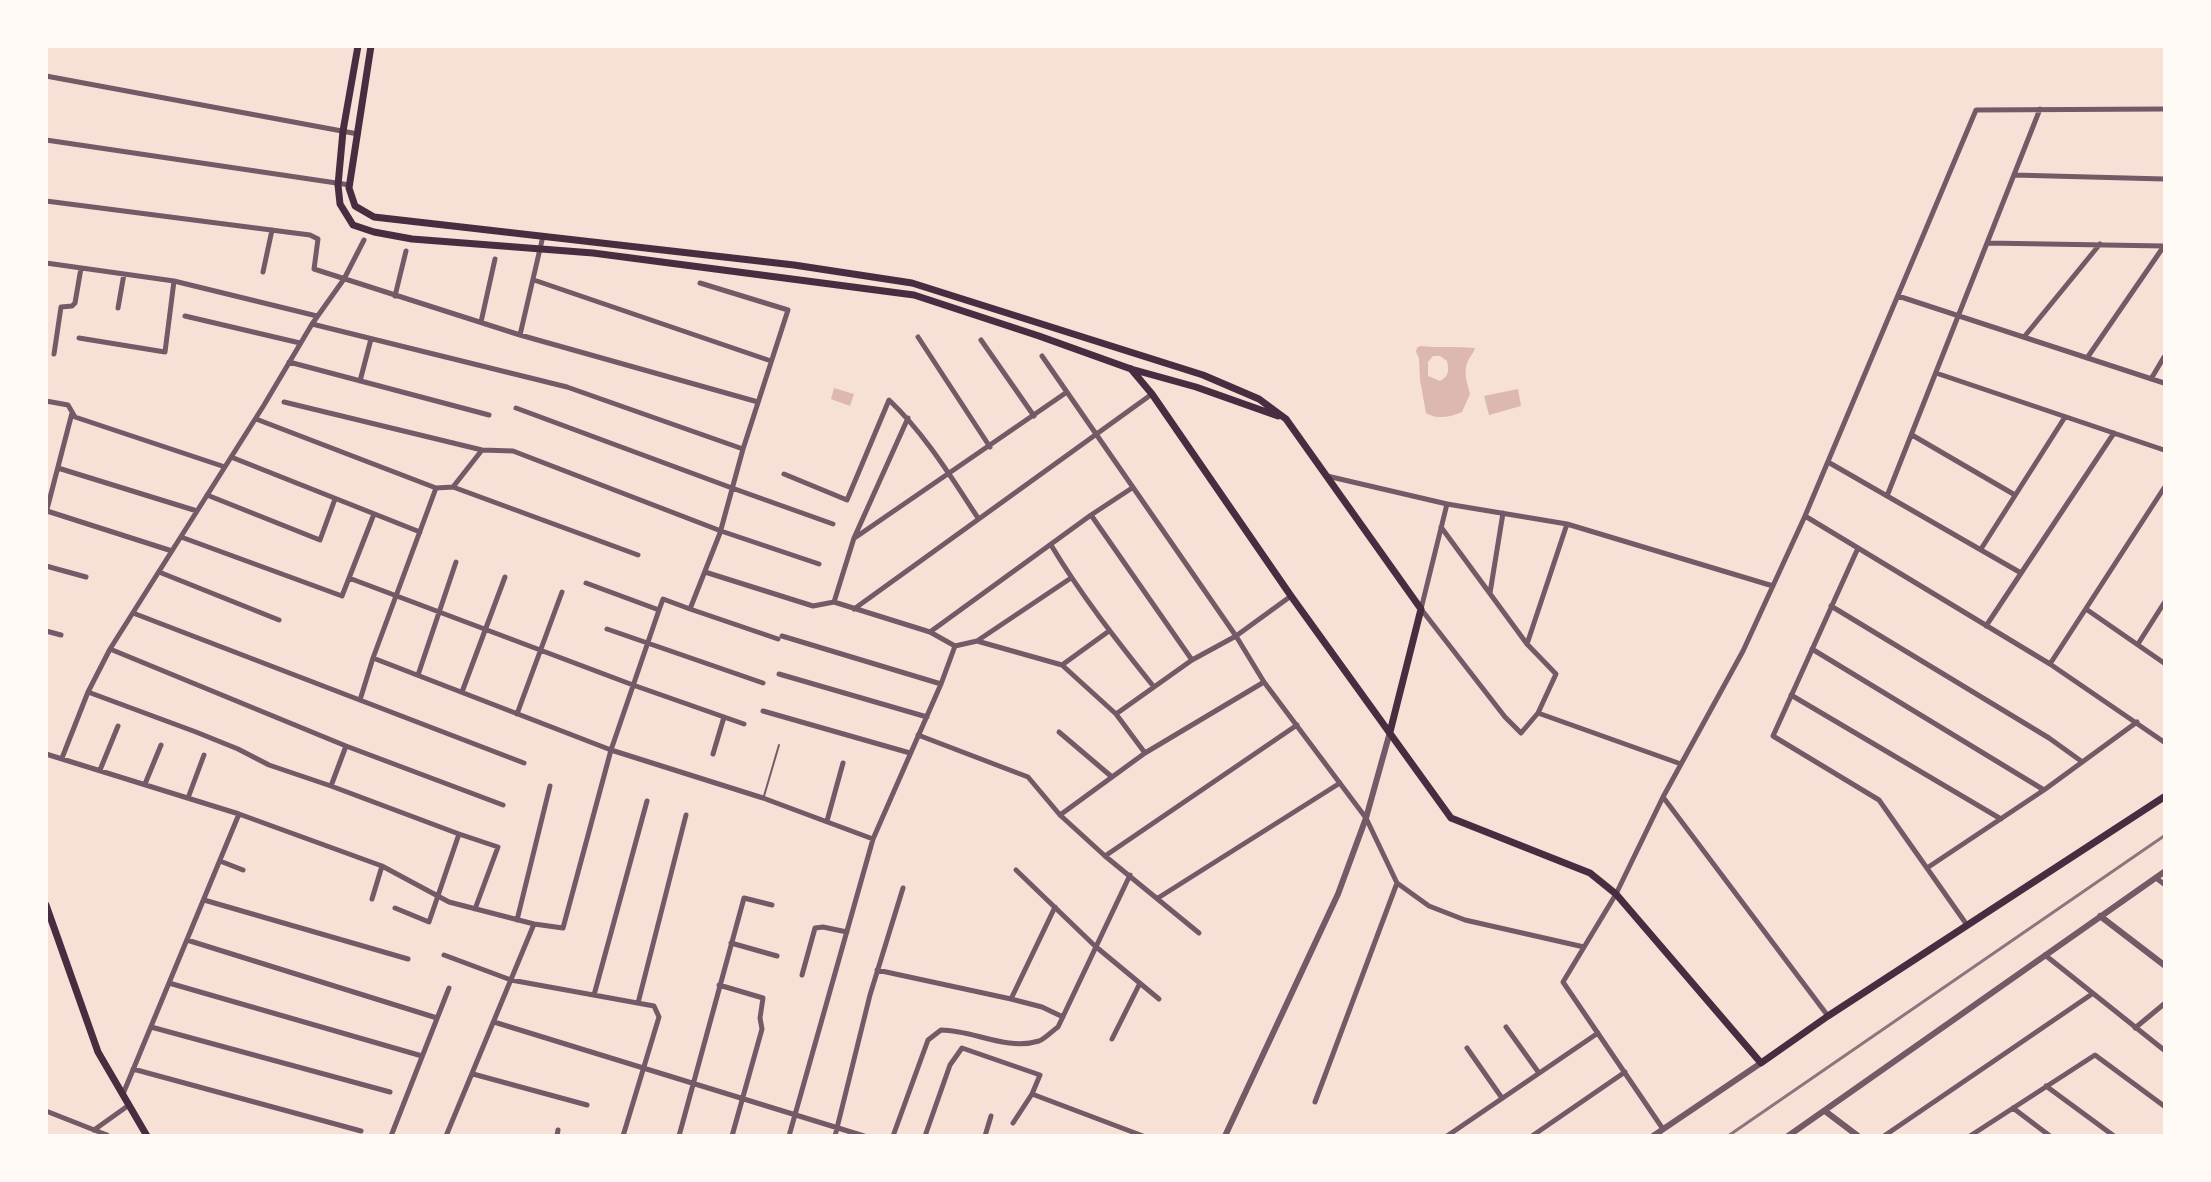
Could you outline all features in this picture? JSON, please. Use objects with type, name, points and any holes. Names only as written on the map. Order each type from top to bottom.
[{"type":"main road","points":[[358,46],[343,131],[338,185],[340,204],[353,225],[374,232],[412,239],[542,248],[914,295],[1131,369],[1196,387],[1286,419]]},
{"type":"main road","points":[[371,46],[350,185],[355,206],[374,217],[794,265],[912,283],[1203,375],[1260,399],[1286,419],[1421,609],[1390,732]]},
{"type":"main road","points":[[792,279],[794,265]]},
{"type":"main road","points":[[1114,363],[1119,348]]},
{"type":"main road","points":[[1131,369],[1152,394],[1291,596],[1451,818],[1590,873],[1616,894],[1761,1063],[1828,1016],[2164,797]]},
{"type":"main road","points":[[46,905],[98,1052],[147,1136]]},
{"type":"street","points":[[46,76],[358,134]]},
{"type":"street","points":[[1887,496],[2040,109]]},
{"type":"street","points":[[1663,1129],[1563,982],[1616,894],[1663,797],[1743,651],[1805,516],[1976,110],[2164,109]]},
{"type":"street","points":[[46,140],[350,185]]},
{"type":"street","points":[[2014,175],[2164,179]]},
{"type":"street","points":[[46,201],[310,235],[318,239],[314,269],[520,335],[758,402]]},
{"type":"street","points":[[263,272],[272,230]]},
{"type":"street","points":[[520,335],[543,236]]},
{"type":"street","points":[[62,758],[88,692],[110,649],[256,419],[317,316],[344,279],[364,240]]},
{"type":"street","points":[[1987,243],[2164,246],[2087,358]]},
{"type":"street","points":[[2024,337],[2100,244]]},
{"type":"street","points":[[395,296],[406,251]]},
{"type":"street","points":[[481,322],[495,259]]},
{"type":"street","points":[[46,262],[174,281],[317,316]]},
{"type":"street","points":[[54,354],[61,308],[72,306],[75,303],[81,268]]},
{"type":"street","points":[[118,308],[124,274]]},
{"type":"street","points":[[534,280],[771,361]]},
{"type":"street","points":[[79,338],[165,351],[174,281]]},
{"type":"street","points":[[690,609],[721,531],[743,449],[788,310],[700,283]]},
{"type":"street","points":[[1898,296],[2164,383]]},
{"type":"street","points":[[185,316],[300,343]]},
{"type":"street","points":[[312,324],[567,387],[743,449]]},
{"type":"street","points":[[918,337],[990,447]]},
{"type":"street","points":[[360,381],[371,339]]},
{"type":"street","points":[[981,340],[1034,416]]},
{"type":"street","points":[[1042,356],[1236,636],[1264,682],[1366,818],[1397,883],[1429,906],[1465,920],[1584,947]]},
{"type":"street","points":[[2151,379],[2164,357]]},
{"type":"street","points":[[289,362],[489,416]]},
{"type":"street","points":[[1936,373],[2164,450]]},
{"type":"street","points":[[854,538],[990,447],[1067,392]]},
{"type":"street","points":[[854,609],[1152,394]]},
{"type":"street","points":[[784,474],[847,500],[889,400],[908,418],[978,518]]},
{"type":"street","points":[[46,401],[68,405],[75,417],[225,467]]},
{"type":"street","points":[[284,402],[482,450],[513,451],[721,531],[819,564]]},
{"type":"street","points":[[516,408],[833,524]]},
{"type":"street","points":[[72,413],[47,512],[172,551]]},
{"type":"street","points":[[1981,549],[2065,417]]},
{"type":"street","points":[[834,602],[854,538],[908,418]]},
{"type":"street","points":[[256,419],[435,488],[453,487],[638,555]]},
{"type":"street","points":[[1986,626],[2114,433]]},
{"type":"street","points":[[1912,435],[2015,495]]},
{"type":"street","points":[[453,487],[482,450]]},
{"type":"street","points":[[231,458],[420,532]]},
{"type":"street","points":[[1828,462],[2021,573]]},
{"type":"street","points":[[58,468],[197,511]]},
{"type":"street","points":[[1325,476],[1447,504],[1567,525],[1773,586]]},
{"type":"street","points":[[360,700],[435,488]]},
{"type":"street","points":[[930,632],[1091,515],[1132,488]]},
{"type":"street","points":[[2050,664],[2164,488]]},
{"type":"street","points":[[207,495],[320,540],[335,499]]},
{"type":"street","points":[[1441,527],[1527,644],[1556,674],[1538,714],[1521,733],[1505,717],[1421,609],[1441,527],[1447,504]]},
{"type":"street","points":[[1490,593],[1503,513]]},
{"type":"street","points":[[181,537],[342,596],[374,514]]},
{"type":"street","points":[[1091,515],[1192,660]]},
{"type":"street","points":[[1805,516],[2050,664],[2164,742]]},
{"type":"street","points":[[1527,644],[1567,525]]},
{"type":"street","points":[[1051,545],[1071,578],[1109,631],[1154,687]]},
{"type":"street","points":[[1858,548],[1773,736],[1879,800],[1967,925]]},
{"type":"street","points":[[418,675],[456,562]]},
{"type":"street","points":[[46,566],[86,577]]},
{"type":"street","points":[[159,572],[279,620]]},
{"type":"street","points":[[705,572],[813,606],[834,602],[930,632],[955,646],[977,641],[1071,578]]},
{"type":"street","points":[[349,578],[633,685],[744,724]]},
{"type":"street","points":[[462,692],[505,578]]},
{"type":"street","points":[[586,583],[659,610]]},
{"type":"street","points":[[517,714],[562,592]]},
{"type":"street","points":[[1116,714],[1192,660],[1236,636],[1291,596]]},
{"type":"street","points":[[46,754],[239,814],[382,866],[449,902],[534,924],[563,928],[611,750],[663,599],[780,638],[941,684]]},
{"type":"street","points":[[2138,644],[2164,603]]},
{"type":"street","points":[[1832,606],[2049,738],[2081,761]]},
{"type":"street","points":[[2086,609],[2164,663]]},
{"type":"street","points":[[133,613],[524,763]]},
{"type":"street","points":[[608,629],[763,682]]},
{"type":"street","points":[[46,631],[61,635]]},
{"type":"street","points":[[1062,665],[1109,631]]},
{"type":"street","points":[[977,641],[1062,665],[1116,714],[1146,753]]},
{"type":"street","points":[[789,1136],[873,839],[927,717],[955,646]]},
{"type":"street","points":[[110,649],[346,746],[503,805]]},
{"type":"street","points":[[1812,649],[2044,790]]},
{"type":"street","points":[[373,658],[611,750],[763,798],[873,839]]},
{"type":"street","points":[[779,674],[927,717]]},
{"type":"street","points":[[1060,815],[1146,753],[1264,682]]},
{"type":"street","points":[[88,692],[196,732],[238,749],[269,765],[498,847],[475,909]]},
{"type":"street","points":[[1791,695],[2001,819]]},
{"type":"street","points":[[763,711],[910,753]]},
{"type":"street","points":[[1538,714],[1681,764]]},
{"type":"street","points":[[714,754],[724,717]]},
{"type":"street","points":[[1927,868],[2044,790],[2137,722]]},
{"type":"street","points":[[1105,856],[1297,725]]},
{"type":"street","points":[[100,770],[118,726]]},
{"type":"street","points":[[1059,732],[1112,777]]},
{"type":"street","points":[[1225,1136],[1338,894],[1366,818],[1390,732]]},
{"type":"street","points":[[918,735],[1028,777],[1060,815],[1105,856],[1199,933]]},
{"type":"street","points":[[145,784],[161,745]]},
{"type":"street","points":[[331,786],[346,746]]},
{"type":"street","points":[[188,798],[204,755]]},
{"type":"street","points":[[827,821],[843,763]]},
{"type":"street","points":[[1158,898],[1340,783]]},
{"type":"street","points":[[517,920],[550,786]]},
{"type":"street","points":[[1663,797],[1828,1016]]},
{"type":"street","points":[[594,995],[647,801]]},
{"type":"street","points":[[123,1094],[239,814]]},
{"type":"street","points":[[638,1003],[686,815]]},
{"type":"street","points":[[395,908],[429,922],[459,834]]},
{"type":"street","points":[[220,861],[243,870]]},
{"type":"street","points":[[372,899],[382,866]]},
{"type":"street","points":[[1016,870],[1095,946],[1159,999]]},
{"type":"street","points":[[1788,1136],[2164,872]]},
{"type":"street","points":[[893,1136],[928,1040],[941,1030],[954,1030],[976,1037],[1016,1043],[1040,1041],[1058,1027],[1130,875]]},
{"type":"street","points":[[2156,878],[2164,884]]},
{"type":"street","points":[[1315,1102],[1397,883]]},
{"type":"street","points":[[835,1136],[877,970],[903,888]]},
{"type":"street","points":[[679,1136],[744,898],[772,905]]},
{"type":"street","points":[[204,900],[408,959]]},
{"type":"street","points":[[1011,999],[1055,907]]},
{"type":"street","points":[[2100,916],[2164,965]]},
{"type":"street","points":[[446,1136],[534,924]]},
{"type":"street","points":[[802,975],[815,928],[823,927],[846,933]]},
{"type":"street","points":[[187,940],[437,1018]]},
{"type":"street","points":[[731,943],[777,956]]},
{"type":"street","points":[[444,955],[511,980],[654,1005],[659,1017],[623,1136]]},
{"type":"street","points":[[2045,955],[2164,1050]]},
{"type":"street","points":[[877,970],[1011,999],[1042,1007],[1063,1017]]},
{"type":"street","points":[[1112,1039],[1140,982]]},
{"type":"street","points":[[169,983],[422,1056]]},
{"type":"street","points":[[719,986],[763,998],[760,1018],[762,1029],[732,1136]]},
{"type":"street","points":[[391,1136],[449,988]]},
{"type":"street","points":[[1884,1136],[2092,994]]},
{"type":"street","points":[[2135,1028],[2164,1004]]},
{"type":"street","points":[[494,1022],[864,1136]]},
{"type":"street","points":[[151,1027],[390,1092]]},
{"type":"street","points":[[1506,1027],[1539,1073]]},
{"type":"street","points":[[1447,1136],[1598,1033]]},
{"type":"street","points":[[925,1136],[950,1065],[962,1048],[1040,1076],[1032,1094],[1013,1124]]},
{"type":"street","points":[[1467,1048],[1502,1098]]},
{"type":"street","points":[[1970,1136],[2095,1055],[2164,1106]]},
{"type":"street","points":[[1653,1136],[1761,1063]]},
{"type":"street","points":[[133,1069],[361,1131]]},
{"type":"street","points":[[1532,1136],[1625,1072]]},
{"type":"street","points":[[473,1074],[587,1105]]},
{"type":"street","points":[[2046,1086],[2114,1136]]},
{"type":"street","points":[[1032,1094],[1143,1136]]},
{"type":"street","points":[[93,1130],[129,1106]]},
{"type":"street","points":[[2013,1108],[2050,1136]]},
{"type":"street","points":[[46,1111],[107,1135]]},
{"type":"street","points":[[1825,1111],[1858,1136]]},
{"type":"street","points":[[985,1136],[991,1116]]},
{"type":"lane","points":[[763,798],[779,745]]},
{"type":"shaded area","points":[[1420,346],[1475,348],[1466,366],[1470,394],[1462,412],[1444,417],[1426,413],[1417,348]],"holes":[[[1433,356],[1440,356],[1447,361],[1448,370],[1447,375],[1440,381],[1428,376],[1428,362]]]},
{"type":"shaded area","points":[[834,388],[854,394],[850,406],[831,399]]},
{"type":"shaded area","points":[[1518,389],[1521,406],[1489,415],[1484,396]]},
{"type":"railway","points":[[1728,1136],[2164,836]]}]
